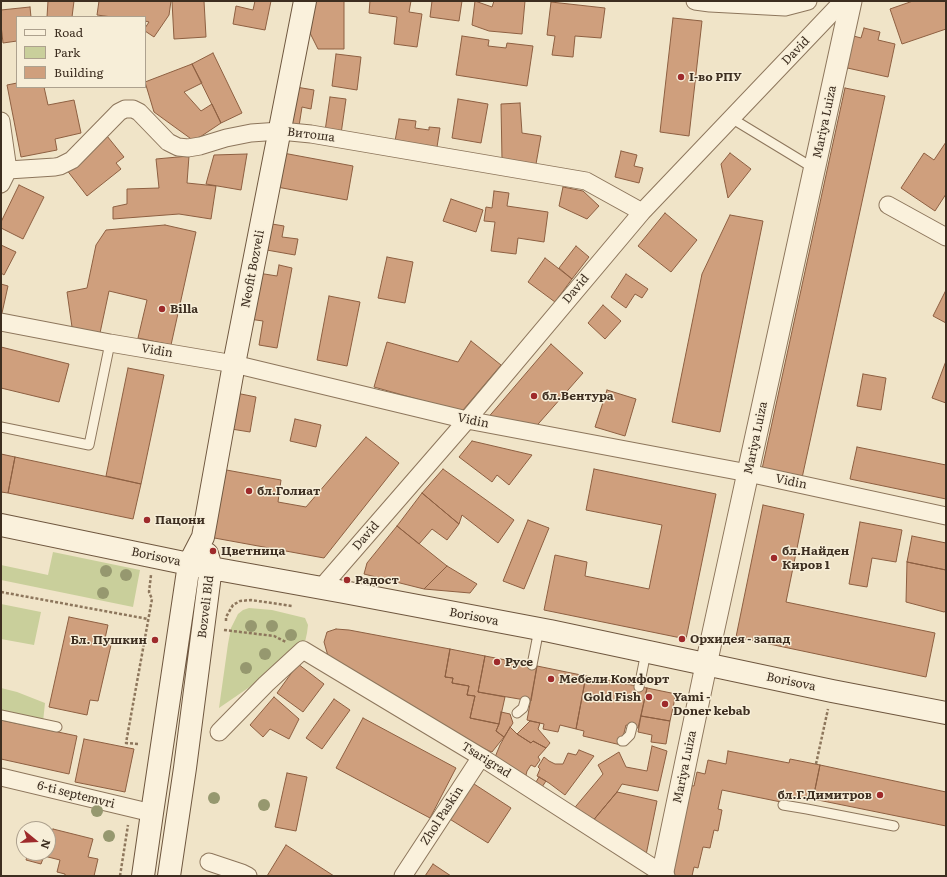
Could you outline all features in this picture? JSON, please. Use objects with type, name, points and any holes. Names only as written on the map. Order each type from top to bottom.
[{"type":"main road","name":"Neofit Bozveli","points":[[203,537],[234,364],[305,1]]},
{"type":"main road","name":"Borisova","points":[[1,525],[190,564],[539,629],[832,691],[946,713]]},
{"type":"main road","name":"Bozveli Bld","points":[[143,876],[190,564],[203,537]]},
{"type":"main road","name":"Bozveli Bld","points":[[169,876],[211,567],[203,537]]},
{"type":"street","points":[[695,1],[785,7],[808,1]]},
{"type":"street","name":"David","points":[[321,588],[467,420],[642,212],[843,1]]},
{"type":"street","name":"Mariya Luiza","points":[[664,875],[706,664],[852,1]]},
{"type":"street","name":"Витоша","points":[[5,177],[60,166],[72,160],[119,112],[125,109],[133,109],[139,112],[168,142],[178,147],[188,148],[200,146],[226,138],[251,133],[280,131],[311,134],[586,181],[642,212]]},
{"type":"street","points":[[1,121],[5,177]]},
{"type":"street","points":[[888,205],[946,237]]},
{"type":"street","name":"Vidin","points":[[1,322],[110,343],[234,364],[467,420],[748,473],[946,516]]},
{"type":"street","points":[[219,732],[266,684],[303,650]]},
{"type":"street","name":"Tsarigrad","points":[[303,650],[481,756],[664,875]]},
{"type":"street","name":"Zhol Paskin","points":[[403,876],[481,756]]},
{"type":"street","name":"6-ti septemvri","points":[[1,777],[152,813]]},
{"type":"street","points":[[210,862],[244,875]]},
{"type":"lane","points":[[731,118],[815,169]]},
{"type":"lane","points":[[1,427],[88,445],[110,343]]},
{"type":"lane","points":[[532,665],[539,629]]},
{"type":"lane","points":[[639,687],[646,652]]},
{"type":"lane","points":[[517,713],[523,708],[525,700]]},
{"type":"lane","points":[[1,715],[58,727]]},
{"type":"lane","points":[[622,741],[630,735],[632,727]]},
{"type":"lane","points":[[783,805],[894,826]]},
{"type":"path","points":[[138,744],[126,743],[152,599],[149,592],[155,557]]},
{"type":"path","points":[[1,592],[148,619]]},
{"type":"path","points":[[223,636],[226,617],[233,605],[240,601],[251,600],[292,606]]},
{"type":"path","points":[[224,630],[274,636],[303,650]]},
{"type":"path","points":[[816,764],[832,691]]},
{"type":"green space","points":[[53,552],[140,570],[133,607],[1,580],[1,565],[48,575]]},
{"type":"green space","points":[[1,604],[41,612],[34,645],[1,639]]},
{"type":"green space","points":[[249,608],[272,610],[305,618],[308,625],[305,642],[254,684],[219,708],[231,628],[238,614]]},
{"type":"green space","points":[[1,688],[17,692],[45,703],[43,722],[1,713]]},
{"type":"building","points":[[48,1],[74,1],[72,16],[47,16]]},
{"type":"building","points":[[99,1],[171,1],[169,15],[154,37],[146,32],[146,26],[149,22],[146,21],[146,16],[97,15]]},
{"type":"building","points":[[172,1],[204,1],[206,37],[174,39]]},
{"type":"building","points":[[255,1],[271,1],[265,30],[233,24],[236,6],[253,10]]},
{"type":"building","points":[[306,1],[344,1],[344,49],[318,49],[307,27]]},
{"type":"building","points":[[370,1],[411,1],[409,12],[422,14],[417,47],[394,44],[397,17],[369,13]]},
{"type":"building","points":[[432,1],[462,1],[459,21],[430,17]]},
{"type":"building","points":[[475,1],[492,7],[494,1],[525,1],[522,34],[489,31],[472,25]]},
{"type":"building","points":[[913,1],[946,1],[946,29],[902,44],[890,9]]},
{"type":"building","points":[[551,2],[605,8],[601,38],[575,36],[573,57],[552,55],[555,36],[547,35]]},
{"type":"building","points":[[30,7],[31,16],[16,16],[16,41],[3,43],[1,10]]},
{"type":"building","name":"I-во РПУ","points":[[673,18],[702,21],[689,136],[660,132]]},
{"type":"building","points":[[864,28],[880,32],[878,40],[895,44],[888,77],[843,67],[850,35],[861,38]]},
{"type":"building","points":[[462,36],[489,40],[488,46],[506,48],[507,43],[533,46],[527,86],[456,75]]},
{"type":"building","points":[[213,53],[242,113],[221,123],[192,64]]},
{"type":"building","points":[[336,54],[361,57],[357,90],[332,86]]},
{"type":"building","points":[[192,64],[202,83],[184,92],[201,111],[212,104],[221,123],[194,141],[154,112],[146,82]]},
{"type":"building","points":[[16,83],[16,88],[44,88],[48,105],[74,100],[81,133],[55,139],[57,150],[21,157],[7,85]]},
{"type":"building","points":[[290,86],[314,90],[311,109],[302,107],[299,126],[284,123]]},
{"type":"building","points":[[845,88],[885,96],[802,478],[762,469]]},
{"type":"building","points":[[330,97],[346,99],[341,134],[325,131]]},
{"type":"building","points":[[458,99],[488,104],[481,143],[452,138]]},
{"type":"building","points":[[520,103],[522,133],[541,136],[536,164],[502,160],[501,104]]},
{"type":"building","points":[[399,119],[416,121],[415,128],[429,130],[429,127],[440,128],[437,147],[395,141]]},
{"type":"building","points":[[107,136],[124,157],[116,163],[121,169],[87,196],[66,169]]},
{"type":"building","points":[[946,142],[946,194],[935,211],[901,188],[924,153],[934,160]]},
{"type":"building","points":[[621,151],[637,155],[634,166],[643,168],[639,183],[615,177]]},
{"type":"building","points":[[283,153],[353,166],[347,200],[277,187]]},
{"type":"building","points":[[730,153],[751,169],[728,198],[721,164]]},
{"type":"building","points":[[247,154],[241,190],[206,184],[214,155]]},
{"type":"building","points":[[189,156],[187,183],[216,186],[211,219],[179,214],[113,219],[113,207],[127,204],[127,189],[159,188],[156,159]]},
{"type":"building","points":[[19,185],[44,197],[23,239],[1,228],[1,222]]},
{"type":"building","points":[[563,187],[583,191],[599,206],[587,219],[559,206]]},
{"type":"building","points":[[494,191],[509,193],[507,206],[548,212],[544,242],[518,238],[516,254],[491,251],[495,222],[484,221],[486,207],[492,208]]},
{"type":"building","points":[[451,199],[483,210],[476,232],[443,221]]},
{"type":"building","points":[[665,213],[697,240],[671,272],[638,246]]},
{"type":"building","points":[[730,215],[763,221],[720,432],[672,422],[702,274]]},
{"type":"building","points":[[266,223],[284,226],[282,237],[298,239],[295,255],[261,249]]},
{"type":"building","points":[[165,225],[196,232],[171,345],[138,338],[147,300],[109,291],[100,333],[72,327],[67,292],[87,288],[96,245],[106,230]]},
{"type":"building","points":[[1,245],[16,252],[4,275],[1,273]]},
{"type":"building","points":[[576,246],[589,257],[572,279],[559,268]]},
{"type":"building","points":[[387,257],[413,262],[405,303],[378,298]]},
{"type":"building","points":[[545,258],[572,279],[555,302],[528,282]]},
{"type":"building","points":[[279,265],[292,268],[277,348],[259,345],[263,321],[249,319],[258,273],[277,276]]},
{"type":"building","points":[[626,274],[648,289],[642,298],[635,294],[626,308],[611,297]]},
{"type":"building","points":[[1,284],[8,286],[2,313],[1,313]]},
{"type":"building","points":[[946,290],[946,323],[933,316]]},
{"type":"building","points":[[329,296],[360,302],[347,366],[317,360]]},
{"type":"building","points":[[603,305],[621,321],[605,339],[588,323]]},
{"type":"building","points":[[471,341],[501,365],[458,416],[449,408],[374,387],[387,342],[458,362]]},
{"type":"building","name":"бл.Вентура","points":[[551,344],[583,373],[532,431],[486,420]]},
{"type":"building","points":[[1,347],[69,364],[59,402],[1,388]]},
{"type":"building","points":[[946,361],[946,403],[932,398]]},
{"type":"building","points":[[128,368],[164,375],[141,484],[106,476]]},
{"type":"building","points":[[863,374],[886,378],[881,410],[857,406]]},
{"type":"building","points":[[607,390],[636,399],[625,436],[595,427]]},
{"type":"building","points":[[231,392],[256,397],[250,432],[225,428]]},
{"type":"building","points":[[295,419],[321,425],[316,447],[290,441]]},
{"type":"building","name":"бл.Голиат","points":[[366,437],[399,463],[324,558],[209,537],[221,469],[281,480],[278,502],[306,507]]},
{"type":"building","points":[[472,441],[532,455],[509,485],[497,475],[492,482],[459,457]]},
{"type":"building","points":[[857,447],[946,465],[946,499],[850,479]]},
{"type":"building","points":[[1,454],[15,457],[8,493],[1,492]]},
{"type":"building","points":[[15,457],[141,484],[133,519],[8,493]]},
{"type":"building","points":[[443,469],[514,520],[498,543],[462,515],[459,524],[422,493]]},
{"type":"building","points":[[594,469],[716,494],[686,639],[544,610],[555,555],[587,562],[585,576],[649,589],[662,525],[586,510]]},
{"type":"building","points":[[422,493],[459,524],[447,540],[432,529],[419,544],[397,526]]},
{"type":"building","name":"бл.Найден Киров 1","points":[[763,505],[804,514],[786,602],[935,633],[926,677],[736,637]]},
{"type":"building","points":[[528,520],[549,528],[524,589],[503,581]]},
{"type":"building","points":[[860,522],[902,530],[896,562],[872,558],[867,587],[849,584]]},
{"type":"building","points":[[397,526],[447,566],[424,589],[364,574],[367,563]]},
{"type":"building","points":[[912,536],[946,543],[946,570],[907,562]]},
{"type":"building","points":[[907,562],[946,570],[946,611],[944,612],[906,602]]},
{"type":"building","points":[[447,566],[477,584],[470,593],[424,589]]},
{"type":"building","points":[[69,617],[108,625],[104,643],[111,645],[98,701],[90,700],[87,715],[49,707]]},
{"type":"building","points":[[336,629],[349,630],[450,649],[445,677],[453,678],[452,683],[469,686],[467,695],[475,696],[470,718],[499,724],[496,731],[504,737],[492,752],[451,735],[378,685],[350,674],[328,656],[324,642],[327,632]]},
{"type":"building","points":[[450,649],[485,656],[478,692],[505,697],[499,724],[470,718],[475,696],[467,695],[469,686],[452,683],[453,678],[445,677]]},
{"type":"building","points":[[485,656],[537,666],[531,701],[478,692]]},
{"type":"building","points":[[298,664],[324,684],[303,712],[277,693]]},
{"type":"building","points":[[537,666],[586,676],[576,729],[560,725],[558,732],[543,729],[544,724],[527,720]]},
{"type":"building","points":[[586,676],[647,688],[638,728],[626,725],[621,745],[583,736],[584,731],[576,729]]},
{"type":"building","points":[[647,688],[676,694],[670,721],[641,716]]},
{"type":"building","points":[[274,697],[299,719],[289,739],[270,729],[263,737],[250,725]]},
{"type":"building","points":[[334,699],[350,710],[322,749],[306,738]]},
{"type":"building","points":[[501,712],[510,714],[513,723],[504,737],[496,731]]},
{"type":"building","points":[[641,716],[670,721],[666,744],[651,742],[652,735],[638,732]]},
{"type":"building","points":[[363,718],[456,768],[430,818],[336,768]]},
{"type":"building","points":[[1,720],[77,736],[69,774],[1,759]]},
{"type":"building","points":[[530,721],[540,723],[538,729],[550,743],[546,748],[533,741],[531,743],[517,734]]},
{"type":"building","points":[[510,727],[517,734],[531,743],[533,741],[546,748],[538,757],[540,760],[535,767],[531,765],[527,771],[525,779],[493,762]]},
{"type":"building","points":[[84,739],[134,749],[125,792],[75,782]]},
{"type":"building","points":[[652,746],[667,751],[658,791],[622,784],[591,823],[571,812],[603,774],[598,765],[619,752],[626,767],[647,771]]},
{"type":"building","points":[[579,750],[594,756],[565,795],[537,776],[540,769],[538,767],[544,757],[555,764],[563,764],[568,753],[576,755]]},
{"type":"building","points":[[728,751],[789,763],[790,759],[820,765],[813,799],[782,795],[781,802],[722,790],[718,809],[722,810],[718,831],[714,830],[710,848],[703,847],[698,868],[694,867],[692,876],[669,876],[688,785],[694,786],[697,772],[705,774],[708,760],[726,764]]},
{"type":"building","name":"бл.Г.Димитров","points":[[820,765],[946,792],[946,826],[813,799]]},
{"type":"building","points":[[287,773],[307,777],[296,831],[275,827]]},
{"type":"building","points":[[539,777],[546,781],[542,787],[536,782]]},
{"type":"building","points":[[471,782],[511,808],[488,843],[448,818]]},
{"type":"building","points":[[617,792],[657,801],[645,860],[591,823]]},
{"type":"building","points":[[56,830],[93,839],[88,857],[98,859],[94,876],[65,876],[65,874],[57,872],[60,860],[56,859]]},
{"type":"building","points":[[286,845],[334,876],[267,876]]},
{"type":"building","points":[[30,861],[42,861],[41,864]]},
{"type":"building","points":[[433,864],[451,876],[425,876]]},
{"type":"place","name":"I-во РПУ","points":[[681,77]]},
{"type":"place","name":"Billa","points":[[162,309]]},
{"type":"place","name":"бл.Вентура","points":[[534,396]]},
{"type":"place","name":"бл.Голиат","points":[[249,491]]},
{"type":"place","name":"Пацони","points":[[147,520]]},
{"type":"place","name":"Цветница","points":[[213,551]]},
{"type":"place","name":"бл.Найден Киров 1","points":[[774,558]]},
{"type":"place","name":"Радост","points":[[347,580]]},
{"type":"place","name":"Орхидея - запад","points":[[682,639]]},
{"type":"place","name":"Бл. Пушкин","points":[[155,640]]},
{"type":"place","name":"Русе","points":[[497,662]]},
{"type":"place","name":"Мебели Комфорт","points":[[551,679]]},
{"type":"place","name":"Gold Fish","points":[[649,697]]},
{"type":"place","name":"Yami - Doner kebab","points":[[665,704]]},
{"type":"place","name":"бл.Г.Димитров","points":[[880,795]]}]
